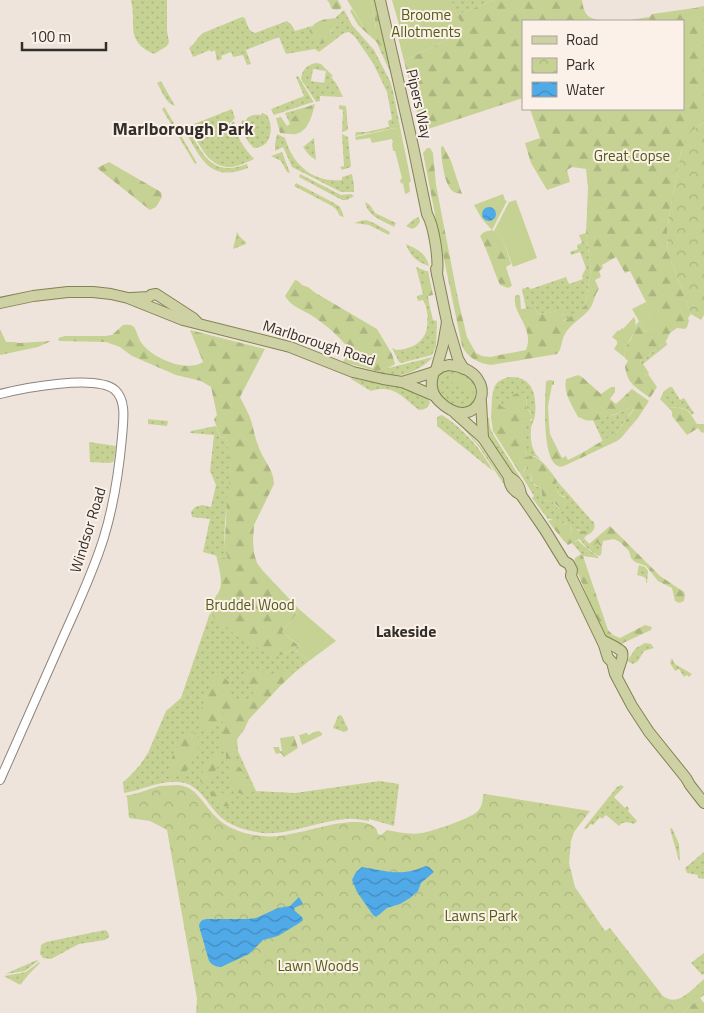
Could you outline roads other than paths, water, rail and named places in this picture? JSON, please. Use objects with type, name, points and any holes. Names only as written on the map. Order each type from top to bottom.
[{"type":"main road","name":"Pipers Way","points":[[380,0],[413,146],[426,223],[447,322],[458,359],[464,369]]},
{"type":"main road","name":"Marlborough Road","points":[[0,303],[33,296],[74,292],[102,293],[160,305],[160,297],[198,323]]},
{"type":"main road","name":"Marlborough Road","points":[[151,304],[183,320],[290,347],[342,368],[383,380],[402,382],[435,396]]},
{"type":"main road","name":"Pipers Way","points":[[435,371],[443,345],[447,322]]},
{"type":"main road","points":[[483,438],[482,393],[480,384],[473,374],[464,369],[449,366],[435,371],[431,384],[435,396],[483,438],[509,477],[515,480],[521,488],[521,495],[564,561],[569,564],[572,570],[571,576],[613,660],[617,678],[642,723],[704,802]]},
{"type":"main road","name":"Marlborough Road","points":[[402,382],[435,371]]},
{"type":"main road","points":[[455,413],[470,411],[481,402]]},
{"type":"main road","points":[[601,639],[620,650],[623,654],[623,658],[613,660]]},
{"type":"main road","points":[[686,778],[695,783],[704,793]]},
{"type":"street","name":"Windsor Road","points":[[0,394],[45,386],[82,383],[108,385],[117,393],[122,402],[124,415],[117,481],[100,550],[0,780]]},
{"type":"water","points":[[489,207],[494,209],[496,214],[494,219],[489,221],[484,219],[482,214],[484,209]]},
{"type":"water","points":[[426,866],[434,872],[421,883],[418,891],[400,904],[387,908],[376,917],[357,892],[352,880],[356,872],[362,867],[401,872]]},
{"type":"water","points":[[299,897],[303,904],[294,908],[302,917],[303,920],[301,922],[278,936],[263,940],[249,954],[221,967],[211,964],[199,926],[202,920],[256,918],[278,908],[290,906]]},
{"type":"district","name":"Marlborough Park","points":[[183,129]]},
{"type":"district","name":"Lakeside","points":[[406,631]]},
{"type":"park label","name":"Broome Allotments","points":[[426,24]]},
{"type":"park label","name":"Great Copse","points":[[632,156]]},
{"type":"park label","name":"Bruddel Wood","points":[[250,605]]},
{"type":"park label","name":"Lawns Park","points":[[481,916]]},
{"type":"park label","name":"Lawn Woods","points":[[318,966]]}]
